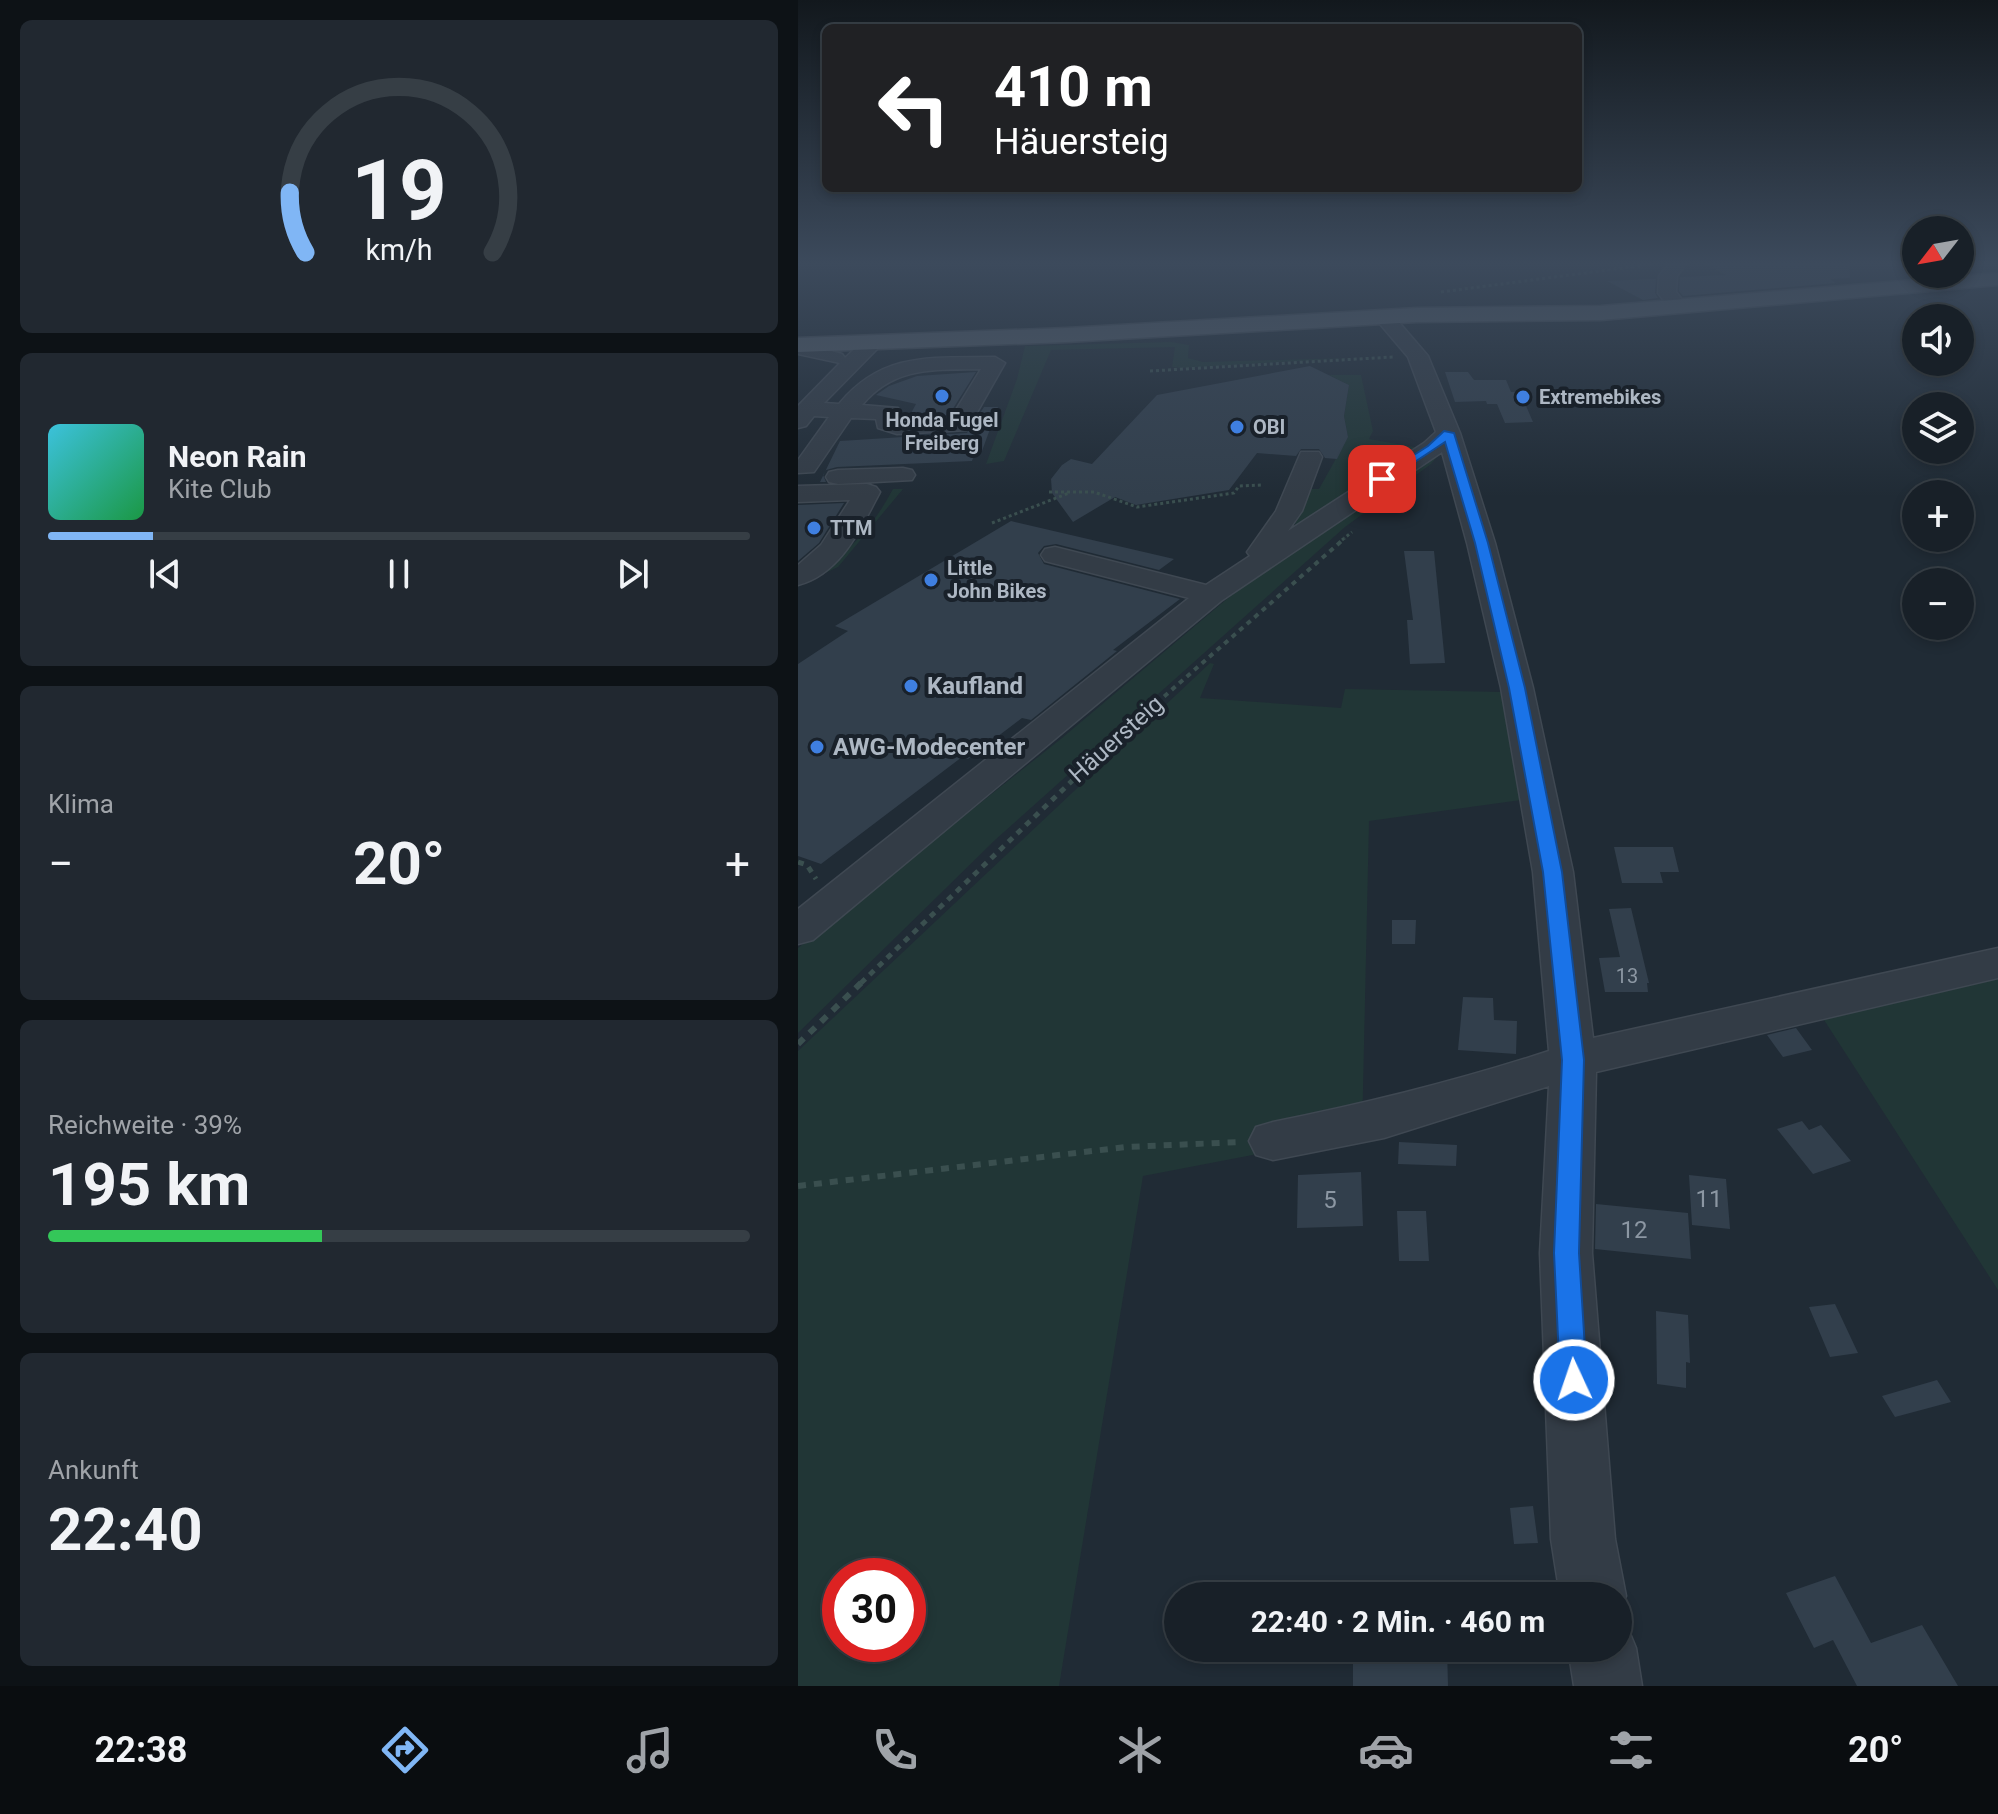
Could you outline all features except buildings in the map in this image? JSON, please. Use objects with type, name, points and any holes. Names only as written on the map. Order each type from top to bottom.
[{"type":"main road","points":[[798,347],[830,378],[1172,340]]},
{"type":"street","points":[[1396,340],[1411,348]]},
{"type":"street","points":[[1404,340],[1411,348],[1448,433],[1481,543],[1517,688],[1553,872],[1573,1060],[1566,1253],[1583,1539],[1591,1582]]},
{"type":"street","points":[[801,472],[847,410],[879,377],[924,365],[995,363],[982,391],[973,396],[959,425],[897,427],[886,423],[890,413],[847,410]]},
{"type":"street","points":[[798,383],[830,378],[847,410]]},
{"type":"street","name":"Häuersteig","points":[[798,930],[1211,595],[1432,448],[1448,433]]},
{"type":"street","points":[[826,438],[982,434]]},
{"type":"street","points":[[1250,568],[1289,511],[1310,457]]},
{"type":"street","points":[[801,472],[903,475]]},
{"type":"street","points":[[798,494],[867,492],[835,550],[822,563],[798,576]]},
{"type":"street","points":[[1055,555],[1211,595]]},
{"type":"street","points":[[1273,1141],[1384,1119],[1480,1092],[1573,1060],[1998,963]]},
{"type":"street","points":[[1604,1662],[1608,1686]]},
{"type":"path","points":[[1150,371],[1411,348]]},
{"type":"path","points":[[1049,492],[1094,492],[1137,507],[1234,493],[1239,486],[1263,485]]},
{"type":"path","points":[[1094,492],[1104,488]]},
{"type":"path","points":[[992,523],[1071,492]]},
{"type":"path","points":[[1044,500],[1052,502]]},
{"type":"path","name":"Häuersteig","points":[[798,1044],[1096,756],[1356,528]]},
{"type":"path","points":[[798,862],[807,865],[816,877]]},
{"type":"path","points":[[798,1186],[1126,1147],[1273,1141]]},
{"type":"green space","points":[[1171,342],[1189,345],[1188,358],[1203,362],[1349,358],[1180,368],[1172,367],[1175,347],[1051,350],[1004,461],[986,464],[1017,379],[1025,346]]},
{"type":"green space","points":[[1329,375],[1361,375],[1373,431],[1369,439],[1420,448],[1300,526],[1295,525],[1309,489],[1319,489],[1348,437],[1344,416],[1349,385]]},
{"type":"green space","points":[[1435,453],[1437,457],[1431,464],[1345,527],[995,840],[798,1033],[798,948],[1062,738],[1310,529]]},
{"type":"green space","points":[[893,489],[903,489],[838,567],[798,586],[798,581],[828,564],[853,544],[875,519]]},
{"type":"green space","points":[[1210,663],[1214,664],[1200,698],[1341,708],[1345,689],[1503,692],[1521,800],[1369,821],[1362,1134],[1143,1176],[1059,1686],[798,1686],[798,1051]]},
{"type":"green space","points":[[1998,965],[1998,1290],[1817,1009]]},
{"type":"place","name":"Honda Fugel Freiberg","points":[[942,396]]},
{"type":"place","name":"Extremebikes","points":[[1523,397]]},
{"type":"place","name":"OBI","points":[[1237,427]]},
{"type":"place","name":"TTM","points":[[814,528]]},
{"type":"place","name":"Little John Bikes","points":[[931,580]]},
{"type":"place","name":"Kaufland","points":[[911,686]]},
{"type":"place","name":"AWG-Modecenter","points":[[817,747]]},
{"type":"route","points":[[1382,479],[1432,448],[1448,433],[1481,543],[1517,688],[1553,872],[1573,1060],[1566,1253],[1574,1380]]}]
